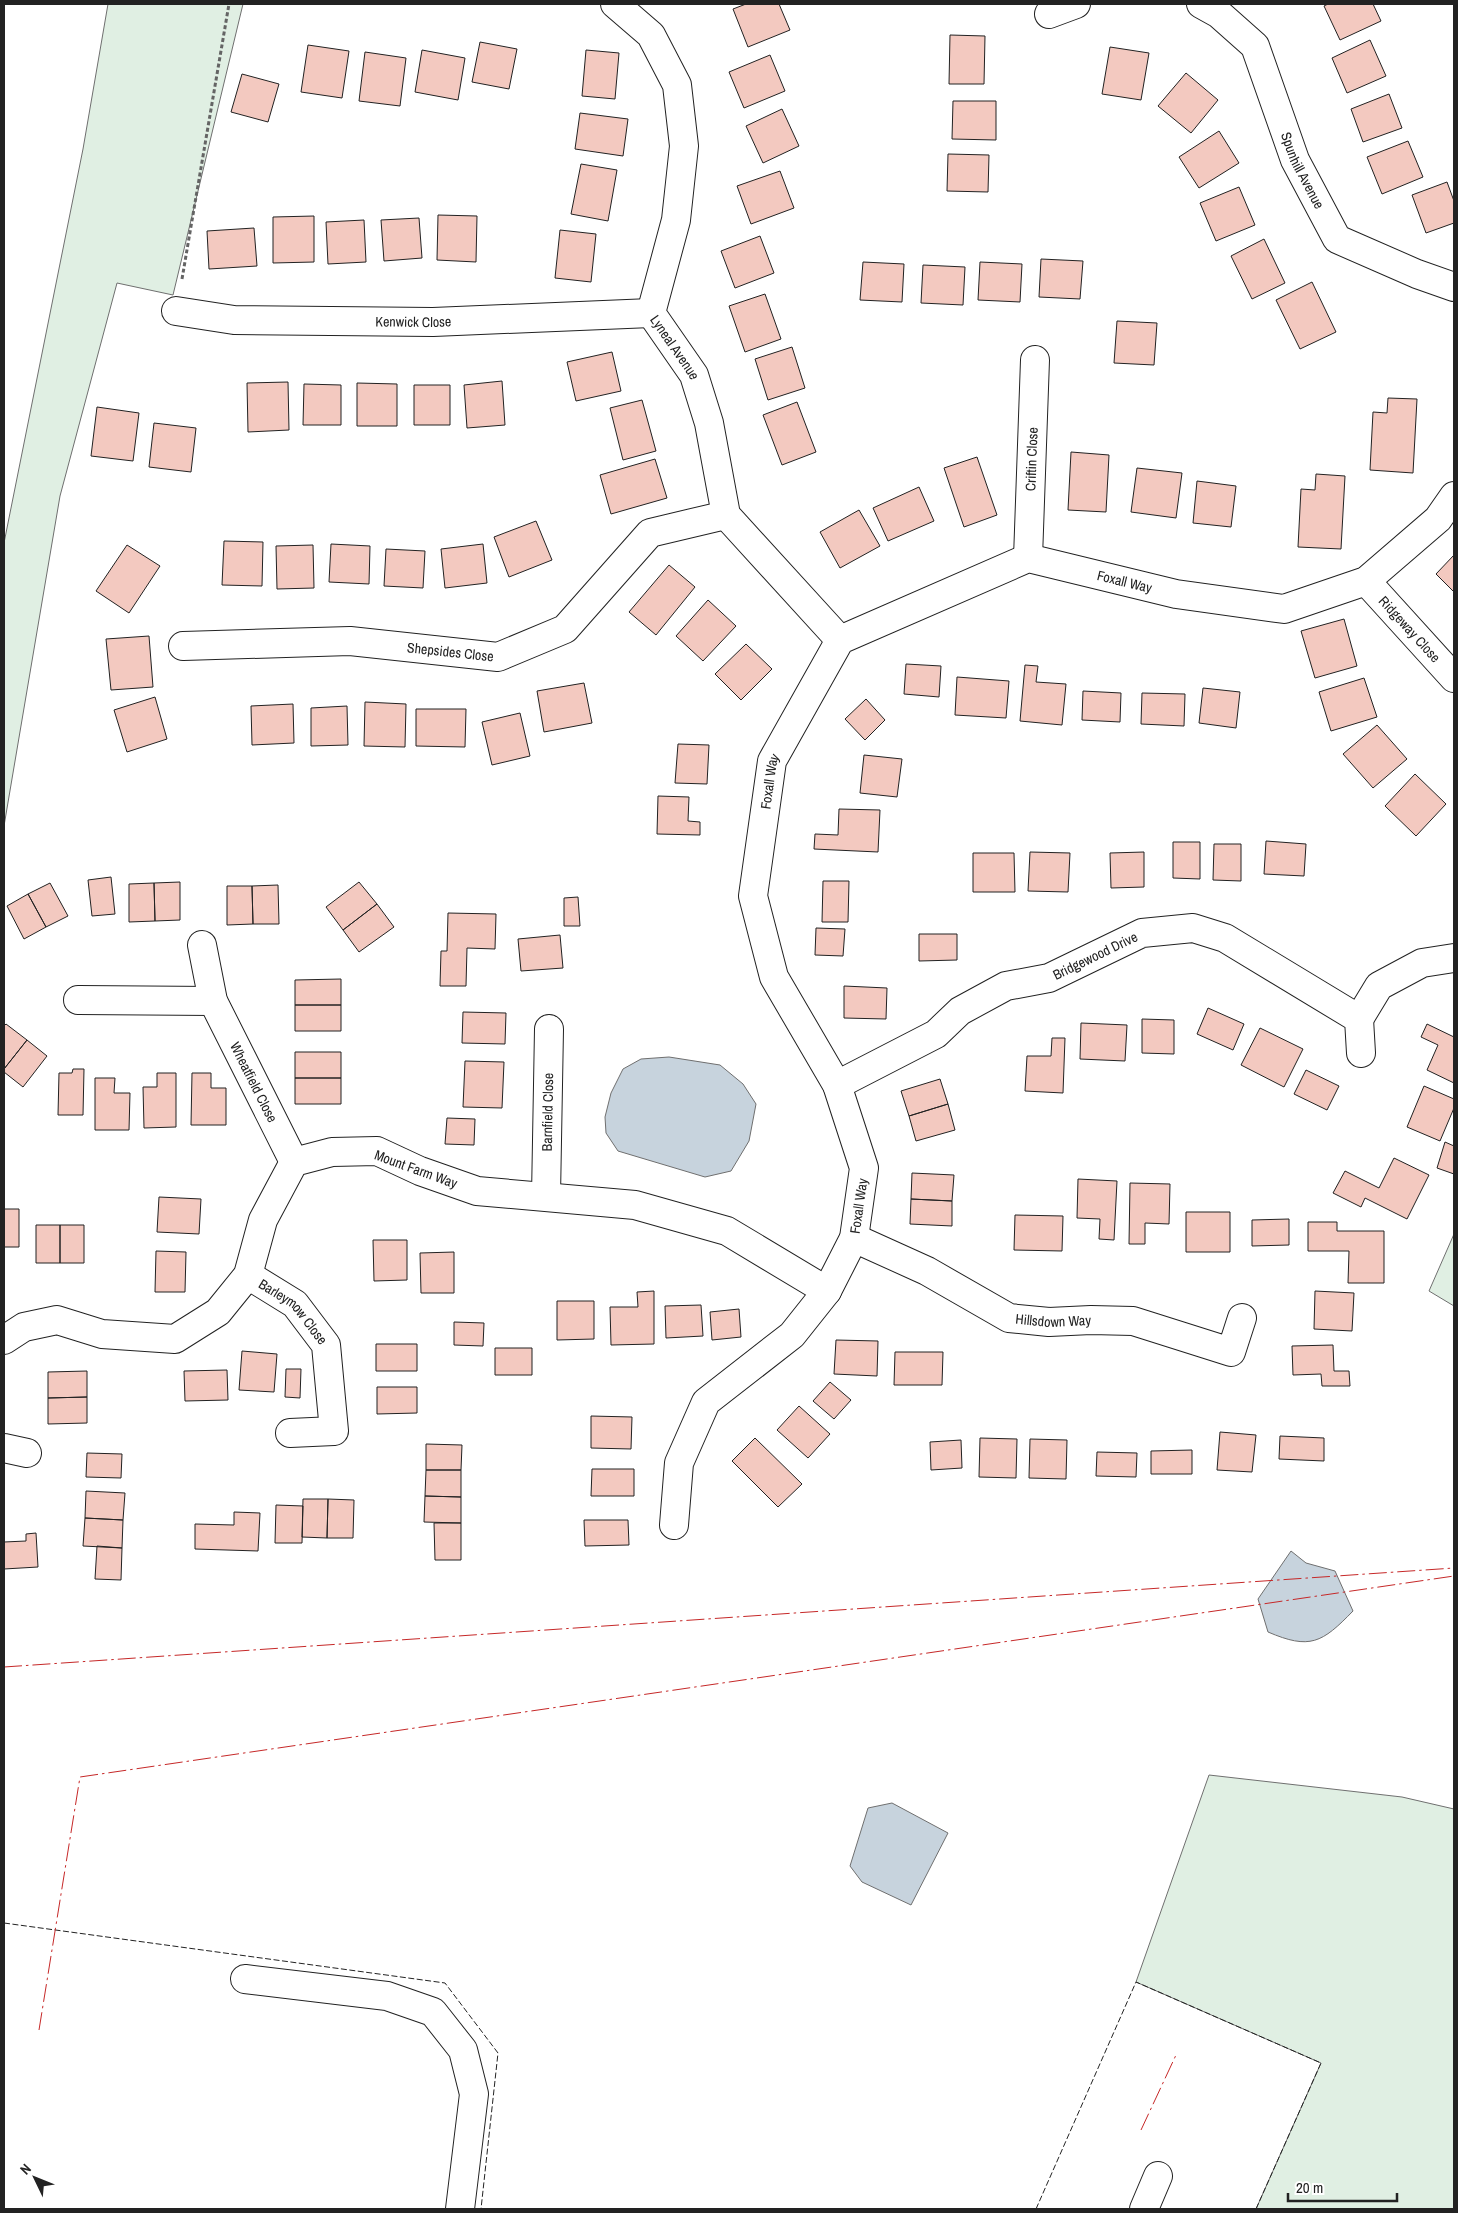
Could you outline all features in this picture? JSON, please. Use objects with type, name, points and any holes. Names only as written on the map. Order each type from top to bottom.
[{"type":"street","name":"Lyneal Avenue","points":[[615,4],[651,35],[677,86],[684,146],[676,220],[651,313],[694,375],[708,423],[726,514]]},
{"type":"street","points":[[1049,14],[1076,4]]},
{"type":"street","name":"Spunhill Avenue","points":[[1200,4],[1219,14],[1255,46],[1296,160],[1337,239],[1417,274],[1454,287]]},
{"type":"street","name":"Kenwick Close","points":[[176,311],[234,320],[433,322],[651,313]]},
{"type":"street","name":"Criftin Close","points":[[1028,558],[1035,360]]},
{"type":"street","name":"Foxall Way","points":[[1028,558],[1176,594],[1284,609],[1366,581],[1438,519],[1454,496]]},
{"type":"street","points":[[726,514],[840,640],[1028,558]]},
{"type":"street","name":"Shepsides Close","points":[[183,646],[350,642],[498,657],[566,629],[650,533],[726,514]]},
{"type":"street","name":"Ridgeway Close","points":[[1366,581],[1454,678]]},
{"type":"street","name":"Foxall Way","points":[[674,1525],[679,1463],[706,1402],[792,1335],[827,1290],[854,1238],[864,1168],[837,1085],[774,976],[753,896],[772,761],[840,640]]},
{"type":"street","name":"Bridgewood Drive","points":[[837,1085],[936,1034],[960,1011],[1006,986],[1049,978],[1142,933],[1194,928],[1225,938],[1359,1019]]},
{"type":"street","name":"Wheatfield Close","points":[[202,945],[213,1001],[294,1162]]},
{"type":"street","points":[[1361,1053],[1359,1019],[1380,986],[1422,963],[1454,958]]},
{"type":"street","points":[[78,1000],[213,1001]]},
{"type":"street","name":"Barnfield Close","points":[[546,1196],[549,1029]]},
{"type":"street","name":"Mount Farm Way","points":[[294,1162],[332,1152],[377,1151],[420,1171],[477,1191],[634,1205],[727,1231],[827,1290]]},
{"type":"street","points":[[4,1340],[24,1327],[56,1320],[102,1334],[175,1340],[218,1312],[248,1275],[263,1220],[294,1162]]},
{"type":"street","name":"Hillsdown Way","points":[[854,1238],[927,1271],[1009,1318],[1049,1322],[1133,1321],[1232,1352],[1242,1318]]},
{"type":"street","name":"Barleymow Close","points":[[248,1275],[295,1304],[326,1345],[334,1431],[290,1433]]},
{"type":"street","points":[[244,1979],[387,1996],[433,2012],[463,2050],[474,2094],[460,2209]]},
{"type":"street","points":[[1144,2209],[1158,2176]]},
{"type":"path","points":[[176,311],[229,4]]},
{"type":"green space","points":[[108,4],[243,4],[173,295],[117,283],[60,496],[4,826],[4,543],[83,149]]},
{"type":"green space","points":[[1454,1234],[1454,1306],[1429,1291]]},
{"type":"green space","points":[[1209,1775],[1402,1797],[1454,1809],[1454,2209],[1256,2209],[1321,2063],[1136,1982]]},
{"type":"shaded area","points":[[669,1057],[720,1065],[743,1084],[756,1104],[749,1141],[731,1171],[705,1177],[618,1151],[606,1133],[605,1117],[611,1093],[623,1069],[641,1059]]},
{"type":"shaded area","points":[[1291,1551],[1306,1563],[1335,1571],[1353,1611],[1333,1630],[1315,1640],[1295,1641],[1268,1632],[1258,1599]]},
{"type":"shaded area","points":[[892,1803],[948,1833],[911,1905],[862,1882],[850,1866],[868,1808]]},
{"type":"building","points":[[746,4],[779,4],[790,30],[748,47],[733,9]]},
{"type":"building","points":[[1328,4],[1373,4],[1381,21],[1340,40],[1324,6]]},
{"type":"building","points":[[950,35],[985,36],[984,84],[949,84]]},
{"type":"building","points":[[1370,40],[1386,76],[1347,93],[1332,58]]},
{"type":"building","points":[[480,42],[517,49],[509,89],[472,82]]},
{"type":"building","points":[[308,45],[349,51],[342,98],[301,92]]},
{"type":"building","points":[[1110,47],[1149,53],[1141,100],[1102,94]]},
{"type":"building","points":[[422,50],[465,58],[458,100],[415,92]]},
{"type":"building","points":[[586,50],[619,53],[615,99],[582,96]]},
{"type":"building","points":[[365,52],[406,58],[400,106],[359,101]]},
{"type":"building","points":[[770,55],[785,91],[744,108],[729,72]]},
{"type":"building","points":[[1186,73],[1218,100],[1191,133],[1158,106]]},
{"type":"building","points":[[242,74],[279,84],[268,122],[231,112]]},
{"type":"building","points":[[1389,94],[1402,128],[1363,142],[1351,109]]},
{"type":"building","points":[[953,101],[996,101],[996,140],[952,139]]},
{"type":"building","points":[[782,109],[799,146],[763,163],[746,126]]},
{"type":"building","points":[[580,113],[628,119],[623,156],[575,149]]},
{"type":"building","points":[[1219,131],[1239,163],[1199,188],[1179,157]]},
{"type":"building","points":[[1408,141],[1423,177],[1382,194],[1367,157]]},
{"type":"building","points":[[948,154],[989,155],[988,192],[947,191]]},
{"type":"building","points":[[581,164],[617,170],[608,221],[571,214]]},
{"type":"building","points":[[780,171],[794,208],[751,224],[737,186]]},
{"type":"building","points":[[1447,182],[1454,201],[1454,223],[1426,233],[1412,195]]},
{"type":"building","points":[[1239,187],[1255,225],[1216,241],[1200,203]]},
{"type":"building","points":[[438,215],[477,216],[476,262],[437,260]]},
{"type":"building","points":[[314,216],[314,262],[273,263],[273,217]]},
{"type":"building","points":[[419,218],[422,258],[384,261],[381,220]]},
{"type":"building","points":[[364,220],[366,262],[328,264],[326,222]]},
{"type":"building","points":[[254,228],[257,266],[209,269],[207,231]]},
{"type":"building","points":[[560,230],[596,234],[591,282],[555,278]]},
{"type":"building","points":[[760,236],[774,273],[735,288],[721,251]]},
{"type":"building","points":[[1264,239],[1285,283],[1252,299],[1231,256]]},
{"type":"building","points":[[1041,259],[1083,261],[1080,299],[1039,297]]},
{"type":"building","points":[[863,262],[904,264],[902,302],[860,300]]},
{"type":"building","points":[[980,262],[1022,264],[1020,302],[978,300]]},
{"type":"building","points":[[923,265],[965,267],[963,305],[921,303]]},
{"type":"building","points":[[1312,282],[1336,332],[1300,349],[1276,300]]},
{"type":"building","points":[[765,294],[781,339],[745,352],[729,306]]},
{"type":"building","points":[[1117,321],[1157,323],[1154,365],[1114,363]]},
{"type":"building","points":[[792,347],[805,388],[768,400],[755,359]]},
{"type":"building","points":[[612,352],[621,391],[576,401],[567,362]]},
{"type":"building","points":[[502,381],[505,425],[467,428],[464,385]]},
{"type":"building","points":[[288,382],[289,430],[248,432],[247,383]]},
{"type":"building","points":[[357,383],[397,384],[397,426],[357,426]]},
{"type":"building","points":[[304,384],[341,385],[341,425],[303,425]]},
{"type":"building","points":[[414,385],[450,385],[450,425],[414,425]]},
{"type":"building","points":[[1388,398],[1417,399],[1413,473],[1370,470],[1373,412],[1387,413]]},
{"type":"building","points":[[642,400],[656,451],[623,460],[610,408]]},
{"type":"building","points":[[797,402],[816,452],[782,465],[763,415]]},
{"type":"building","points":[[97,407],[139,413],[133,461],[91,456]]},
{"type":"building","points":[[154,423],[196,428],[191,472],[149,467]]},
{"type":"building","points":[[1071,452],[1109,455],[1106,512],[1068,510]]},
{"type":"building","points":[[977,457],[997,515],[964,527],[944,468]]},
{"type":"building","points":[[655,459],[667,498],[611,514],[600,475]]},
{"type":"building","points":[[1137,468],[1182,473],[1176,518],[1131,512]]},
{"type":"building","points":[[1316,474],[1345,476],[1341,549],[1298,547],[1301,489],[1315,490]]},
{"type":"building","points":[[1197,481],[1236,486],[1231,527],[1193,523]]},
{"type":"building","points":[[919,487],[934,521],[888,541],[873,508]]},
{"type":"building","points":[[859,510],[880,546],[840,568],[820,532]]},
{"type":"building","points":[[536,521],[552,560],[509,577],[494,537]]},
{"type":"building","points":[[224,541],[263,542],[262,586],[222,585]]},
{"type":"building","points":[[331,544],[370,546],[369,584],[329,582]]},
{"type":"building","points":[[483,544],[487,583],[445,588],[441,549]]},
{"type":"building","points":[[127,545],[160,566],[129,613],[96,591]]},
{"type":"building","points":[[313,545],[314,588],[277,589],[276,546]]},
{"type":"building","points":[[386,549],[425,551],[423,588],[384,586]]},
{"type":"building","points":[[1454,555],[1454,592],[1436,574]]},
{"type":"building","points":[[669,565],[695,587],[656,635],[629,612]]},
{"type":"building","points":[[708,600],[736,626],[703,661],[676,636]]},
{"type":"building","points":[[1344,619],[1357,666],[1315,678],[1301,631]]},
{"type":"building","points":[[149,636],[153,687],[111,690],[106,639]]},
{"type":"building","points":[[746,644],[772,669],[741,700],[715,674]]},
{"type":"building","points":[[906,664],[941,666],[939,697],[904,694]]},
{"type":"building","points":[[1025,665],[1038,666],[1036,682],[1066,684],[1062,725],[1020,721]]},
{"type":"building","points":[[957,677],[1009,681],[1006,718],[955,715]]},
{"type":"building","points":[[1364,678],[1377,717],[1331,731],[1319,692]]},
{"type":"building","points":[[584,683],[592,723],[544,732],[537,691]]},
{"type":"building","points":[[1203,688],[1240,692],[1236,728],[1199,723]]},
{"type":"building","points":[[1083,691],[1121,693],[1120,722],[1082,720]]},
{"type":"building","points":[[1142,693],[1185,694],[1184,726],[1141,724]]},
{"type":"building","points":[[155,697],[167,739],[127,752],[114,710]]},
{"type":"building","points":[[866,699],[885,720],[865,740],[845,719]]},
{"type":"building","points":[[365,702],[406,704],[405,747],[364,746]]},
{"type":"building","points":[[293,704],[294,743],[252,745],[251,706]]},
{"type":"building","points":[[347,706],[348,745],[311,746],[311,708]]},
{"type":"building","points":[[416,709],[466,709],[465,747],[416,746]]},
{"type":"building","points":[[520,713],[530,756],[492,765],[482,722]]},
{"type":"building","points":[[1377,725],[1407,759],[1373,788],[1343,754]]},
{"type":"building","points":[[678,744],[709,745],[707,784],[675,783]]},
{"type":"building","points":[[864,755],[902,759],[897,797],[860,793]]},
{"type":"building","points":[[1415,774],[1446,804],[1416,836],[1385,806]]},
{"type":"building","points":[[658,796],[689,797],[688,821],[700,822],[700,835],[657,834]]},
{"type":"building","points":[[839,809],[880,810],[878,852],[814,849],[815,834],[838,835]]},
{"type":"building","points":[[1266,841],[1306,844],[1304,876],[1264,874]]},
{"type":"building","points":[[1173,842],[1200,842],[1200,879],[1173,878]]},
{"type":"building","points":[[1214,844],[1241,844],[1241,881],[1213,880]]},
{"type":"building","points":[[1030,852],[1070,853],[1068,892],[1028,891]]},
{"type":"building","points":[[1144,852],[1144,887],[1111,888],[1110,853]]},
{"type":"building","points":[[973,853],[1014,853],[1015,892],[973,892]]},
{"type":"building","points":[[111,877],[115,914],[92,916],[88,880]]},
{"type":"building","points":[[823,881],[849,881],[848,922],[822,922]]},
{"type":"building","points":[[180,882],[180,920],[155,921],[154,883]]},
{"type":"building","points":[[359,882],[377,904],[343,930],[326,907]]},
{"type":"building","points":[[50,883],[68,916],[46,927],[28,894]]},
{"type":"building","points":[[154,883],[155,921],[129,922],[129,884]]},
{"type":"building","points":[[278,885],[279,924],[253,924],[252,886]]},
{"type":"building","points":[[227,886],[252,886],[253,924],[227,925]]},
{"type":"building","points":[[28,894],[46,927],[24,939],[7,906]]},
{"type":"building","points":[[578,897],[580,926],[564,926],[564,898]]},
{"type":"building","points":[[377,904],[394,927],[359,952],[343,930]]},
{"type":"building","points":[[448,913],[496,914],[495,949],[467,948],[466,986],[440,986],[441,951],[447,951]]},
{"type":"building","points":[[816,928],[845,929],[843,956],[815,955]]},
{"type":"building","points":[[919,934],[957,934],[957,960],[919,961]]},
{"type":"building","points":[[560,935],[563,968],[521,971],[518,939]]},
{"type":"building","points":[[341,979],[341,1005],[295,1005],[295,980]]},
{"type":"building","points":[[844,986],[887,988],[886,1019],[844,1018]]},
{"type":"building","points":[[295,1005],[341,1005],[341,1031],[295,1031]]},
{"type":"building","points":[[1208,1008],[1244,1024],[1233,1050],[1197,1034]]},
{"type":"building","points":[[463,1012],[506,1013],[505,1044],[462,1043]]},
{"type":"building","points":[[1142,1019],[1174,1020],[1174,1054],[1142,1053]]},
{"type":"building","points":[[1081,1023],[1127,1025],[1125,1061],[1080,1059]]},
{"type":"building","points":[[6,1024],[27,1040],[4,1069],[4,1026]]},
{"type":"building","points":[[1427,1024],[1454,1037],[1454,1083],[1427,1070],[1438,1045],[1421,1037]]},
{"type":"building","points":[[1260,1028],[1303,1049],[1284,1087],[1241,1065]]},
{"type":"building","points":[[1052,1038],[1065,1038],[1063,1093],[1025,1091],[1027,1056],[1051,1056]]},
{"type":"building","points":[[27,1040],[47,1056],[23,1087],[4,1072],[4,1069]]},
{"type":"building","points":[[295,1052],[341,1052],[341,1078],[295,1078]]},
{"type":"building","points":[[465,1061],[504,1062],[502,1108],[463,1107]]},
{"type":"building","points":[[73,1069],[84,1069],[83,1115],[58,1115],[59,1073],[72,1073]]},
{"type":"building","points":[[1306,1070],[1339,1086],[1327,1110],[1294,1094]]},
{"type":"building","points":[[157,1073],[176,1073],[176,1127],[144,1128],[143,1087],[157,1087]]},
{"type":"building","points":[[192,1073],[211,1073],[211,1088],[226,1088],[226,1125],[191,1125]]},
{"type":"building","points":[[95,1078],[115,1078],[114,1093],[130,1093],[129,1130],[95,1130]]},
{"type":"building","points":[[295,1078],[341,1078],[341,1104],[295,1104]]},
{"type":"building","points":[[940,1079],[948,1104],[909,1116],[901,1091]]},
{"type":"building","points":[[1424,1086],[1454,1099],[1454,1108],[1440,1141],[1407,1127]]},
{"type":"building","points":[[948,1104],[955,1130],[916,1141],[909,1116]]},
{"type":"building","points":[[447,1118],[475,1119],[474,1145],[445,1144]]},
{"type":"building","points":[[1445,1142],[1454,1146],[1454,1174],[1437,1168]]},
{"type":"building","points":[[1394,1158],[1429,1175],[1407,1219],[1365,1198],[1361,1207],[1333,1193],[1345,1171],[1379,1188]]},
{"type":"building","points":[[912,1173],[954,1175],[952,1201],[911,1199]]},
{"type":"building","points":[[1078,1179],[1117,1181],[1114,1240],[1099,1239],[1100,1219],[1077,1218]]},
{"type":"building","points":[[1130,1183],[1170,1184],[1169,1224],[1145,1223],[1145,1244],[1129,1244]]},
{"type":"building","points":[[159,1197],[201,1199],[199,1234],[157,1232]]},
{"type":"building","points":[[911,1199],[952,1201],[952,1226],[910,1224]]},
{"type":"building","points":[[4,1209],[19,1209],[19,1247],[4,1247]]},
{"type":"building","points":[[1186,1212],[1230,1212],[1230,1252],[1186,1252]]},
{"type":"building","points":[[1015,1215],[1063,1216],[1062,1251],[1014,1250]]},
{"type":"building","points":[[1289,1219],[1289,1245],[1252,1246],[1252,1220]]},
{"type":"building","points":[[1308,1222],[1337,1222],[1337,1231],[1384,1231],[1384,1283],[1348,1283],[1349,1251],[1308,1251]]},
{"type":"building","points":[[36,1225],[60,1225],[60,1263],[36,1263]]},
{"type":"building","points":[[60,1225],[84,1225],[84,1263],[60,1263]]},
{"type":"building","points":[[373,1240],[407,1240],[407,1280],[374,1281]]},
{"type":"building","points":[[156,1251],[186,1252],[185,1292],[155,1292]]},
{"type":"building","points":[[454,1252],[454,1293],[421,1293],[420,1253]]},
{"type":"building","points":[[654,1291],[654,1344],[611,1345],[610,1307],[638,1307],[637,1292]]},
{"type":"building","points":[[1315,1291],[1354,1293],[1352,1331],[1314,1329]]},
{"type":"building","points":[[557,1301],[594,1301],[594,1339],[557,1340]]},
{"type":"building","points":[[701,1305],[703,1336],[666,1338],[665,1306]]},
{"type":"building","points":[[739,1309],[741,1337],[712,1340],[710,1312]]},
{"type":"building","points":[[454,1322],[484,1323],[483,1346],[454,1345]]},
{"type":"building","points":[[836,1340],[878,1341],[877,1376],[834,1374]]},
{"type":"building","points":[[376,1344],[417,1344],[417,1371],[376,1371]]},
{"type":"building","points":[[1333,1345],[1334,1371],[1349,1371],[1350,1386],[1322,1386],[1321,1374],[1293,1375],[1292,1346]]},
{"type":"building","points":[[495,1348],[532,1348],[532,1375],[495,1375]]},
{"type":"building","points":[[242,1351],[277,1354],[274,1392],[239,1390]]},
{"type":"building","points":[[895,1352],[943,1352],[942,1385],[894,1385]]},
{"type":"building","points":[[286,1369],[301,1369],[300,1398],[285,1397]]},
{"type":"building","points":[[227,1370],[228,1400],[185,1401],[184,1371]]},
{"type":"building","points":[[87,1371],[87,1397],[48,1398],[48,1372]]},
{"type":"building","points":[[830,1382],[851,1400],[834,1419],[813,1401]]},
{"type":"building","points":[[377,1387],[417,1387],[417,1413],[377,1414]]},
{"type":"building","points":[[87,1397],[87,1423],[48,1424],[48,1398]]},
{"type":"building","points":[[799,1406],[830,1434],[808,1458],[777,1430]]},
{"type":"building","points":[[591,1416],[632,1417],[631,1449],[591,1448]]},
{"type":"building","points":[[1220,1432],[1256,1435],[1252,1472],[1217,1470]]},
{"type":"building","points":[[1280,1436],[1324,1438],[1324,1461],[1279,1459]]},
{"type":"building","points":[[755,1438],[802,1484],[778,1507],[732,1461]]},
{"type":"building","points":[[980,1438],[1017,1439],[1016,1478],[979,1477]]},
{"type":"building","points":[[1030,1439],[1067,1440],[1066,1479],[1029,1478]]},
{"type":"building","points":[[961,1440],[962,1468],[931,1470],[930,1442]]},
{"type":"building","points":[[426,1444],[462,1445],[461,1470],[426,1470]]},
{"type":"building","points":[[1192,1450],[1192,1474],[1151,1474],[1151,1451]]},
{"type":"building","points":[[1097,1452],[1137,1453],[1136,1477],[1096,1476]]},
{"type":"building","points":[[87,1453],[122,1454],[121,1478],[86,1477]]},
{"type":"building","points":[[592,1469],[634,1469],[634,1496],[591,1496]]},
{"type":"building","points":[[426,1470],[461,1470],[461,1497],[425,1496]]},
{"type":"building","points":[[86,1491],[125,1493],[123,1520],[85,1518]]},
{"type":"building","points":[[425,1496],[461,1497],[461,1523],[424,1522]]},
{"type":"building","points":[[303,1499],[328,1499],[327,1538],[302,1537]]},
{"type":"building","points":[[328,1499],[354,1500],[353,1538],[327,1538]]},
{"type":"building","points":[[276,1505],[303,1506],[302,1543],[275,1543]]},
{"type":"building","points":[[234,1512],[260,1513],[258,1551],[195,1549],[195,1524],[234,1525]]},
{"type":"building","points":[[85,1518],[123,1520],[122,1548],[83,1546]]},
{"type":"building","points":[[584,1520],[628,1520],[629,1545],[585,1546]]},
{"type":"building","points":[[434,1523],[461,1523],[461,1560],[435,1560]]},
{"type":"building","points":[[36,1533],[38,1567],[4,1569],[4,1542],[26,1541],[26,1534]]},
{"type":"building","points":[[97,1546],[122,1548],[121,1580],[95,1579]]},
{"type":"fence","points":[[4,1923],[445,1983],[498,2053],[481,2209]]},
{"type":"fence","points":[[1036,2209],[1136,1982],[1321,2063],[1256,2209]]},
{"type":"power","points":[[4,1667],[1454,1568]]},
{"type":"power","points":[[39,2030],[80,1777],[1454,1576]]},
{"type":"power","points":[[1141,2130],[1176,2055]]}]
